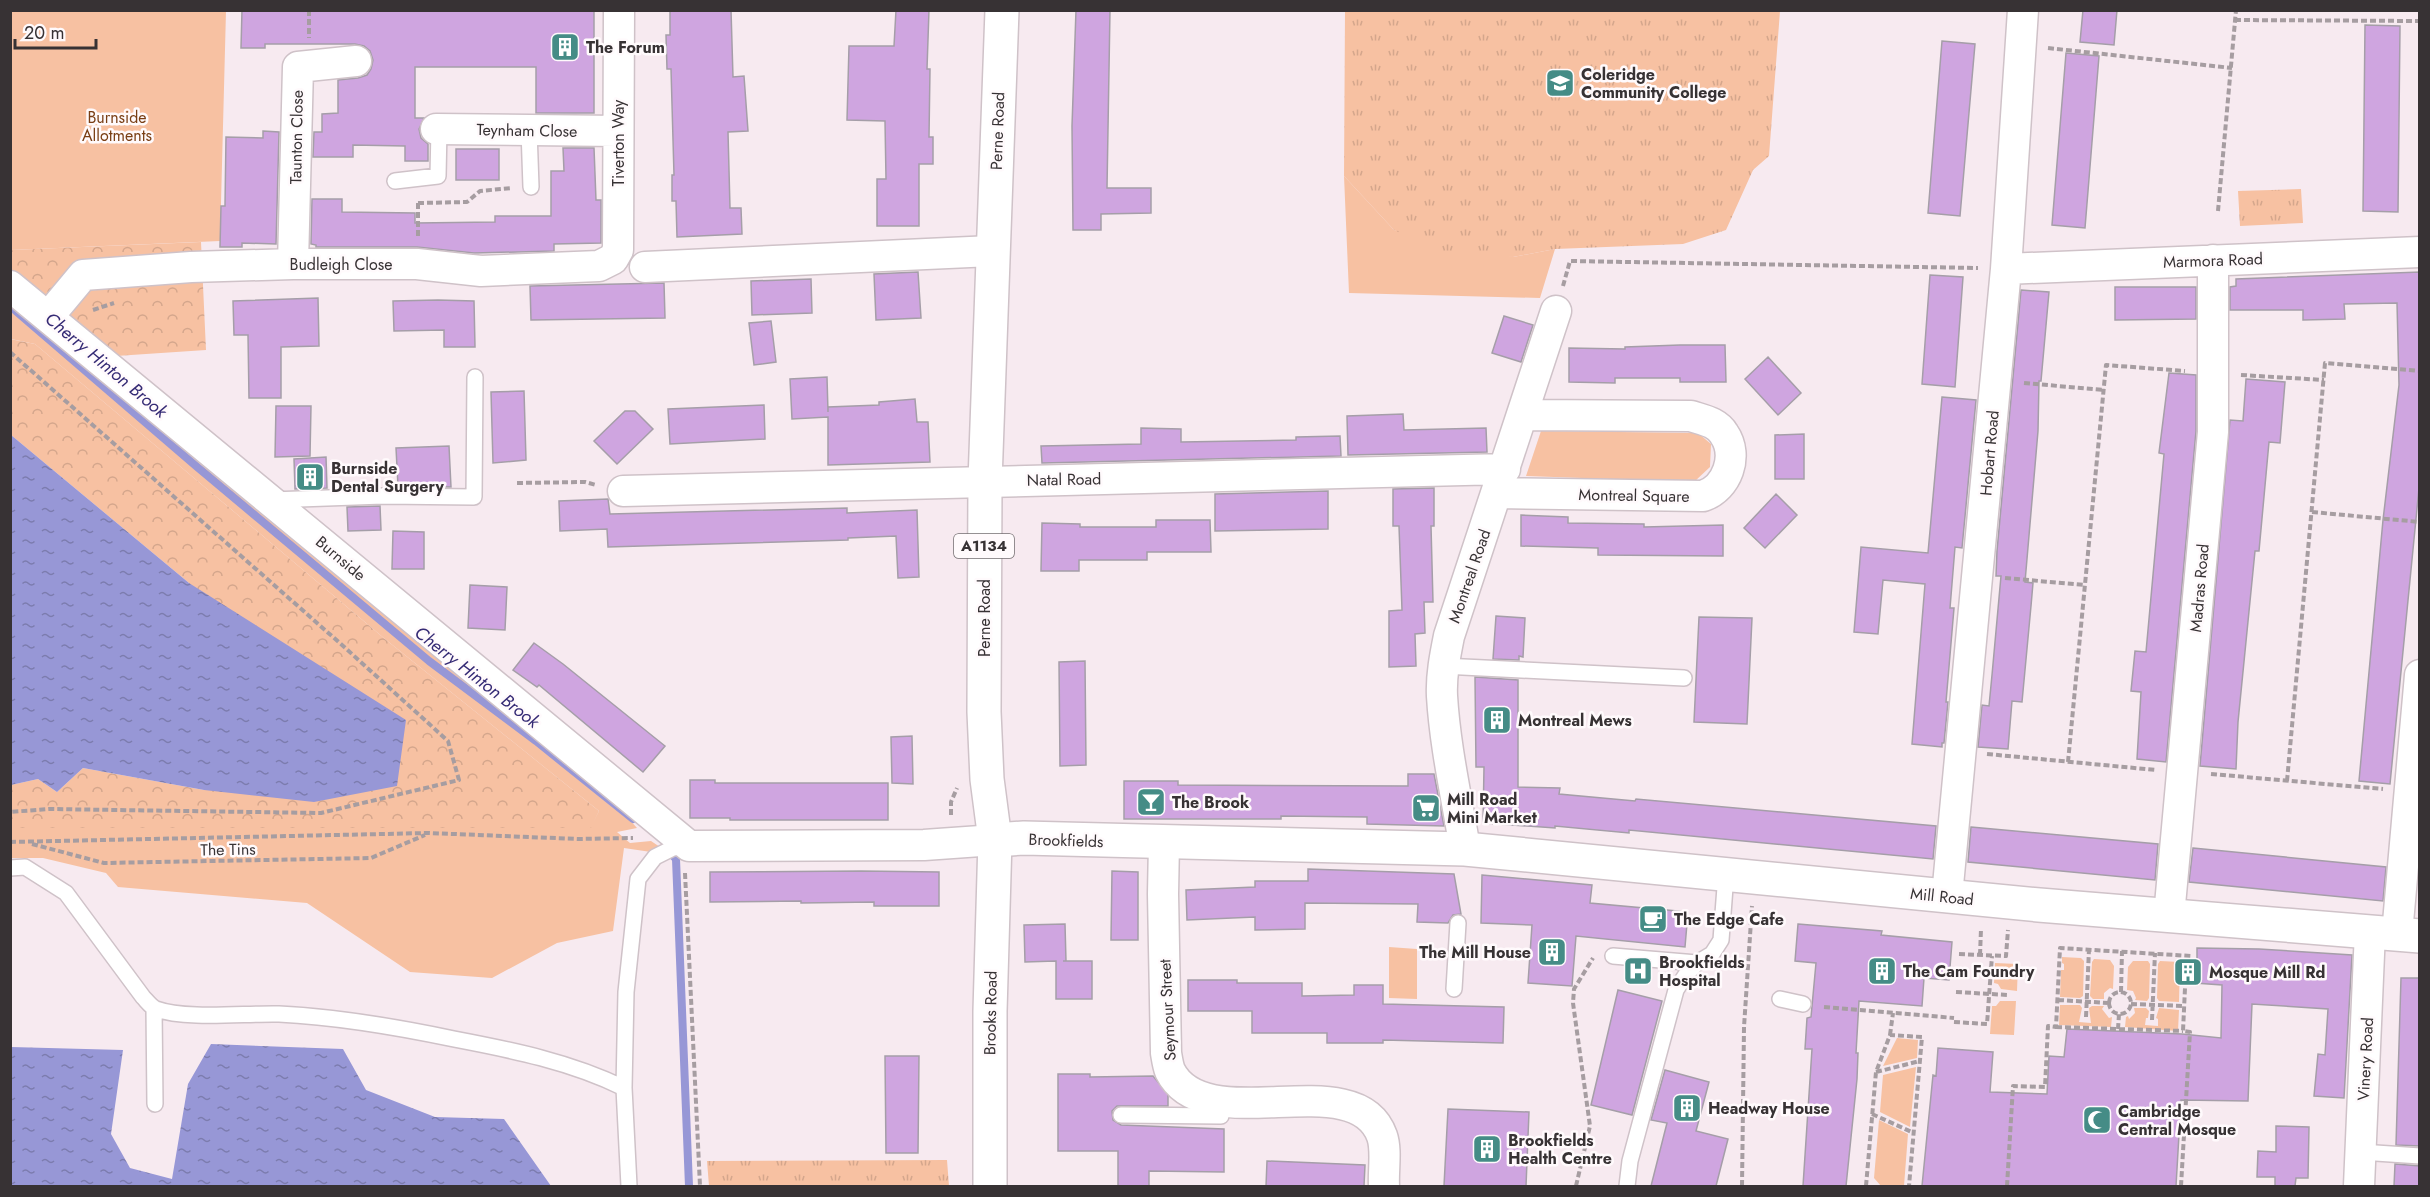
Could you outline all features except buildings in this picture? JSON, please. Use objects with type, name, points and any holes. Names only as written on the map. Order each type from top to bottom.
[{"type":"street","name":"Tiverton Way","points":[[599,266],[613,259],[618,250],[619,10]]},
{"type":"street","name":"Perne Road","points":[[995,840],[987,779],[984,712],[985,481],[1002,10]]},
{"type":"street","name":"Hobart Road","points":[[1947,896],[2006,269],[2023,10]]},
{"type":"street","name":"Taunton Close","points":[[293,264],[298,67],[356,61]]},
{"type":"street","name":"Teynham Close","points":[[438,129],[618,131]]},
{"type":"street","points":[[645,267],[992,251]]},
{"type":"street","name":"Marmora Road","points":[[2006,269],[2420,252]]},
{"type":"street","name":"Madras Road","points":[[2169,916],[2213,432],[2213,260]]},
{"type":"street","name":"Budleigh Close","points":[[48,317],[83,275],[191,267],[293,264],[417,264],[481,271],[599,266]]},
{"type":"street","name":"Burnside","points":[[10,286],[271,500],[673,846]]},
{"type":"street","name":"Montreal Road","points":[[1462,852],[1442,695],[1443,666],[1449,636],[1556,311]]},
{"type":"street","name":"Montreal Square","points":[[1501,481],[1703,496],[1720,487],[1727,474],[1730,460],[1729,445],[1724,433],[1713,423],[1691,416],[1522,415]]},
{"type":"street","name":"Natal Road","points":[[623,491],[985,481],[1501,481]]},
{"type":"street","name":"Vinery Road","points":[[2359,1186],[2361,1152],[2396,933],[2420,675]]},
{"type":"street","name":"Brookfields","points":[[673,846],[934,845],[1024,838],[1462,852]]},
{"type":"street","name":"Brooks Road","points":[[990,1186],[990,1011],[995,840]]},
{"type":"street","name":"Seymour Street","points":[[1164,842],[1166,1053],[1170,1072],[1184,1087],[1201,1096],[1223,1102],[1339,1102],[1360,1112],[1375,1122],[1383,1138],[1384,1186]]},
{"type":"street","name":"Mill Road","points":[[1462,852],[2169,916],[2396,933]]},
{"type":"lane","points":[[395,181],[438,176],[438,129]]},
{"type":"lane","points":[[529,130],[531,187]]},
{"type":"lane","points":[[271,500],[383,496],[474,497],[475,377]]},
{"type":"lane","points":[[1443,666],[1684,678]]},
{"type":"lane","points":[[629,1186],[624,1088],[626,992],[638,879],[646,866],[673,846]]},
{"type":"lane","points":[[10,868],[25,867],[66,893],[143,997],[154,1008],[172,1012],[213,1015],[279,1014],[391,1026],[532,1055],[604,1078],[624,1088]]},
{"type":"lane","points":[[1627,1186],[1630,1161],[1676,990],[1697,963],[1712,954],[1721,940],[1740,876]]},
{"type":"lane","points":[[1454,989],[1458,923]]},
{"type":"lane","points":[[1613,956],[1697,963]]},
{"type":"lane","points":[[1780,999],[1803,1004]]},
{"type":"lane","points":[[154,1008],[155,1104]]},
{"type":"lane","points":[[1121,1115],[1221,1116],[1223,1102]]},
{"type":"lane","points":[[2361,1152],[2420,1156]]},
{"type":"path","points":[[2218,211],[2236,10]]},
{"type":"path","points":[[2235,20],[2420,21]]},
{"type":"path","points":[[2021,45],[2232,68]]},
{"type":"path","points":[[417,179],[417,264]]},
{"type":"path","points":[[418,202],[467,202],[480,191],[531,187]]},
{"type":"path","points":[[1556,311],[1570,261],[2006,269]]},
{"type":"path","points":[[10,352],[448,741],[459,780],[321,813],[49,809],[10,812]]},
{"type":"path","points":[[2287,781],[2325,363],[2420,371]]},
{"type":"path","points":[[2068,762],[2106,365],[2324,380]]},
{"type":"path","points":[[1995,380],[2104,390]]},
{"type":"path","points":[[517,483],[585,482],[623,491]]},
{"type":"path","points":[[2312,512],[2420,522]]},
{"type":"path","points":[[1977,576],[2085,585]]},
{"type":"path","name":"The Tins","points":[[10,842],[429,833],[578,839],[629,838]]},
{"type":"path","name":"The Tins","points":[[26,842],[105,863],[371,858],[429,833]]},
{"type":"path","points":[[673,846],[684,862],[700,1186]]},
{"type":"path","points":[[1740,876],[1744,1027],[1742,1186]]},
{"type":"path","points":[[1980,955],[1981,927]]},
{"type":"path","points":[[1959,954],[2006,956],[2008,929]]},
{"type":"path","points":[[2056,1027],[2060,948],[2191,956]]},
{"type":"path","points":[[2086,1017],[2089,949]]},
{"type":"path","points":[[2121,992],[2122,951]]},
{"type":"path","points":[[2152,1020],[2155,953]]},
{"type":"path","points":[[1576,1186],[1590,1126],[1573,1003],[1575,989],[1594,955],[1613,956]]},
{"type":"path","points":[[1803,1004],[1987,1024],[1992,956]]},
{"type":"path","points":[[2183,1031],[2185,988]]},
{"type":"path","points":[[1956,992],[2008,995]]},
{"type":"path","points":[[2119,1014],[2110,1008],[2109,1003],[2110,997],[2121,992]]},
{"type":"path","points":[[2121,992],[2126,994],[2131,1004]]},
{"type":"path","points":[[2058,1000],[2109,1003]]},
{"type":"path","points":[[2131,1004],[2184,1006]]},
{"type":"path","points":[[2119,1014],[2129,1009],[2131,1004]]},
{"type":"path","points":[[1866,1186],[1876,1072],[1890,1035],[1893,1013]]},
{"type":"path","points":[[2118,1029],[2119,1014]]},
{"type":"path","points":[[2007,1186],[2013,1086],[2045,1087],[2048,1026],[2190,1032],[2181,1186]]},
{"type":"path","points":[[1890,1035],[1922,1037],[1909,1186]]},
{"type":"path","points":[[1876,1072],[1920,1061]]},
{"type":"path","points":[[1872,1114],[1914,1133]]},
{"type":"green space","name":"Burnside Allotments","points":[[10,11],[226,11],[220,241],[11,250]]},
{"type":"green space","name":"Coleridge Community College","points":[[1345,11],[1780,11],[1769,156],[1753,170],[1726,230],[1683,244],[1555,249],[1513,257],[1447,255],[1394,230],[1344,176]]},
{"type":"green space","points":[[1344,176],[1394,230],[1513,257],[1555,249],[1540,298],[1349,293]]},
{"type":"green space","points":[[2301,189],[2303,223],[2240,226],[2238,191]]},
{"type":"green space","points":[[201,242],[206,350],[116,356],[11,302],[11,250]]},
{"type":"green space","points":[[10,302],[588,773],[637,828],[617,832],[630,843],[651,841],[660,847],[651,852],[624,848],[613,931],[557,943],[492,978],[410,972],[307,903],[118,887],[106,873],[43,858],[11,858],[11,828],[590,828],[599,811],[385,639],[35,344],[11,339]]},
{"type":"green space","points":[[10,339],[35,344],[385,639],[599,811],[591,828],[11,828],[11,785],[38,779],[57,792],[83,768],[204,790],[189,583],[11,435]]},
{"type":"green space","points":[[1541,431],[1698,433],[1711,444],[1710,467],[1694,482],[1526,476]]},
{"type":"green space","points":[[1389,947],[1417,949],[1417,999],[1389,998]]},
{"type":"green space","points":[[2062,957],[2081,958],[2084,961],[2083,996],[2080,998],[2060,997],[2061,970],[2064,970]]},
{"type":"green space","points":[[2094,959],[2110,960],[2114,966],[2113,989],[2110,988],[2104,993],[2104,999],[2093,999],[2090,996]]},
{"type":"green space","points":[[2133,961],[2148,961],[2150,964],[2147,1001],[2135,1000],[2133,991],[2127,990],[2128,967]]},
{"type":"green space","points":[[2160,961],[2180,962],[2179,1002],[2159,1001],[2157,998]]},
{"type":"green space","points":[[1995,963],[2018,964],[2017,991],[2001,989],[1998,984],[1994,983]]},
{"type":"green space","points":[[2000,1001],[2016,1001],[2014,1035],[1990,1034],[1992,1006],[1996,1006]]},
{"type":"green space","points":[[2060,1005],[2080,1005],[2082,1008],[2079,1022],[2091,1023],[2089,1008],[2104,1006],[2102,1009],[2109,1018],[2112,1017],[2111,1027],[2059,1025]]},
{"type":"green space","points":[[2134,1008],[2146,1008],[2149,1011],[2145,1025],[2158,1026],[2156,1018],[2159,1008],[2179,1010],[2178,1031],[2125,1027],[2126,1017],[2128,1016],[2129,1019],[2135,1013]]},
{"type":"green space","points":[[1897,1038],[1918,1040],[1917,1058],[1883,1066]]},
{"type":"green space","points":[[1916,1067],[1910,1127],[1880,1112],[1883,1075]]},
{"type":"green space","points":[[1879,1120],[1908,1134],[1904,1186],[1881,1186],[1874,1178]]},
{"type":"green space","points":[[947,1160],[949,1186],[709,1186],[707,1161]]},
{"type":"water","points":[[11,435],[189,583],[406,720],[397,786],[314,802],[204,790],[83,768],[57,792],[38,779],[11,785]]},
{"type":"water","points":[[211,1044],[343,1049],[366,1090],[435,1117],[504,1119],[551,1186],[11,1186],[11,1047],[123,1050],[111,1134],[130,1168],[172,1179],[188,1084]]},
{"type":"waterway","name":"Cherry Hinton Brook","points":[[10,306],[196,466],[429,661],[536,741],[633,819]]},
{"type":"waterway","name":"Cherry Hinton Brook","points":[[667,849],[676,859],[689,1186]]},
{"type":"place","name":"The Forum","points":[[565,47]]},
{"type":"place","name":"Coleridge Community College","points":[[1560,83]]},
{"type":"place","name":"Burnside Dental Surgery","points":[[310,477]]},
{"type":"place","name":"Montreal Mews","points":[[1497,720]]},
{"type":"place","name":"The Brook","points":[[1151,802]]},
{"type":"place","name":"Mill Road Mini Market","points":[[1426,808]]},
{"type":"place","name":"The Edge Cafe","points":[[1653,919]]},
{"type":"place","name":"The Mill House","points":[[1552,952]]},
{"type":"place","name":"Brookfields Hospital","points":[[1638,971]]},
{"type":"place","name":"The Cam Foundry","points":[[1882,971]]},
{"type":"place","name":"Mosque Mill Rd","points":[[2188,972]]},
{"type":"place","name":"Headway House","points":[[1687,1108]]},
{"type":"place","name":"Cambridge Central Mosque","points":[[2097,1120]]},
{"type":"place","name":"Brookfields Health Centre","points":[[1487,1149]]}]
